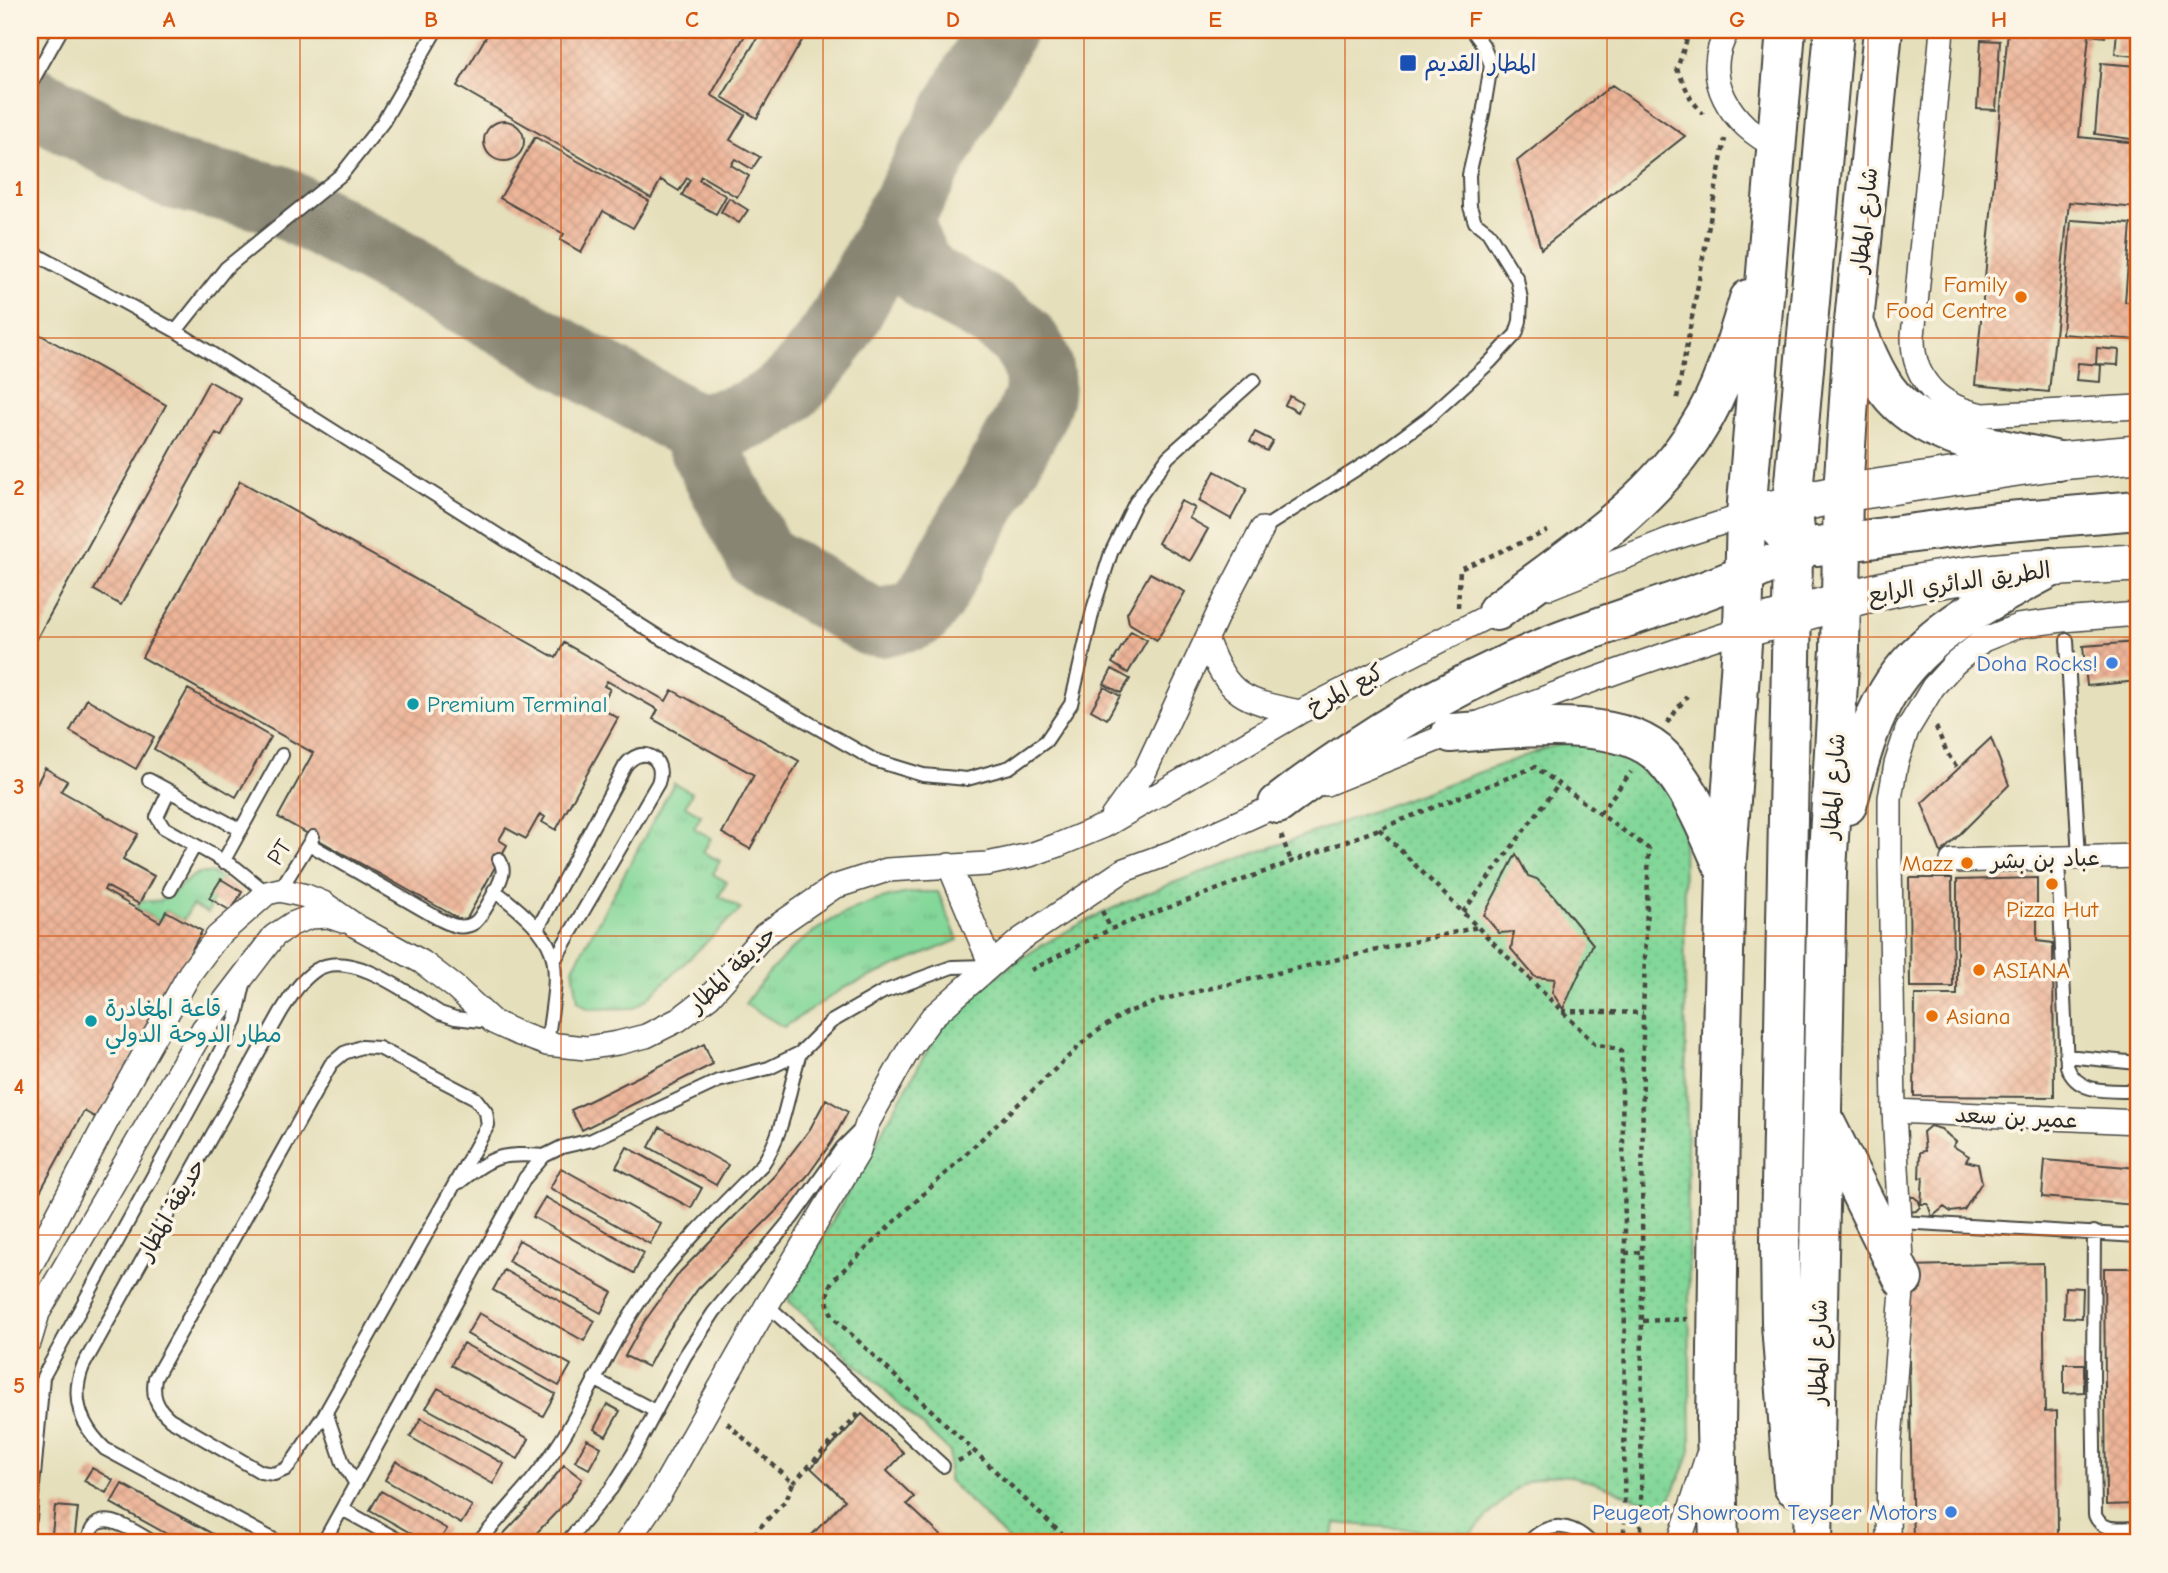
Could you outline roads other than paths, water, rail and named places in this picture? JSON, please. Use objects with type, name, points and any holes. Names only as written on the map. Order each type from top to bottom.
[{"type":"highway","points":[[1719,1543],[1716,1427],[1726,872],[1743,629],[1746,516],[1786,30]]},
{"type":"highway","points":[[1797,1543],[1781,1324],[1780,1239],[1787,765],[1795,552],[1792,505],[1834,30]]},
{"type":"highway","name":"شارع المطار","points":[[1813,1543],[1827,871],[1842,600],[1843,493],[1854,322],[1883,30]]},
{"type":"highway","points":[[1497,611],[1642,498],[1678,456],[1698,428],[1729,361],[1770,230]]},
{"type":"highway","points":[[1854,322],[1881,382],[1898,403],[1919,419],[1956,436],[2058,461]]},
{"type":"highway","points":[[1743,629],[1749,603],[1756,589],[1770,571],[1818,537],[1833,522],[1843,493]]},
{"type":"highway","points":[[1278,804],[1364,741],[1476,678],[1548,646],[1746,574],[1795,552],[1843,541],[1997,522],[2138,510]]},
{"type":"highway","points":[[1746,516],[1762,517],[1775,524],[1786,536],[1815,586],[1827,596],[1842,600]]},
{"type":"highway","points":[[1827,871],[1869,733],[1882,702],[1901,673],[1933,639],[1953,625],[2052,568]]},
{"type":"highway","points":[[1451,733],[1591,728],[1640,742],[1661,756],[1682,784],[1726,872]]},
{"type":"highway","points":[[1822,1118],[1903,1279]]},
{"type":"main road","points":[[1746,516],[1843,493],[2058,461],[2138,454]]},
{"type":"main road","name":"الطريق الدائري الرابع","points":[[1743,629],[1842,600],[1923,582],[2052,568],[2138,563]]},
{"type":"street","points":[[1728,30],[1721,41],[1716,62],[1718,83],[1746,128],[1777,147]]},
{"type":"street","points":[[1942,30],[1913,336],[1913,350],[1921,376],[1940,397],[1961,410],[1984,415],[2138,407]]},
{"type":"street","name":"كبع المرخ","points":[[949,864],[986,864],[1030,855],[1104,826],[1300,712],[1497,611],[1625,556],[1746,516]]},
{"type":"street","points":[[1104,826],[1145,771],[1262,528]]},
{"type":"street","points":[[1888,1543],[1889,1452],[1903,1279],[1894,1111],[1890,797],[1896,764],[1907,730],[1933,687],[1954,664],[1983,640],[2018,626],[2138,614]]},
{"type":"street","points":[[626,1543],[659,1495],[767,1304],[858,1153],[867,1124],[909,1049],[932,1017],[957,993],[1044,921],[1124,870],[1173,852],[1278,804],[1542,697],[1743,629]]},
{"type":"street","points":[[1207,641],[1222,675],[1239,693],[1261,704],[1300,712]]},
{"type":"street","name":"عباد بن بشر","points":[[1952,861],[2138,856]]},
{"type":"street","points":[[949,864],[991,965]]},
{"type":"street","name":"حديقة المطار","points":[[273,891],[306,896],[323,903],[356,926],[422,962],[493,1022],[547,1044],[586,1048],[646,1036],[678,1020],[710,996],[764,936],[834,887],[887,870],[949,864]]},
{"type":"street","points":[[30,1267],[111,1113],[190,973],[217,937],[273,891]]},
{"type":"street","points":[[30,1340],[38,1313],[187,1054],[216,1011],[275,936],[292,924],[310,917],[328,916],[356,926]]},
{"type":"street","name":"عمير بن سعد","points":[[1894,1111],[2138,1122]]},
{"type":"street","points":[[1671,1540],[1716,1427]]},
{"type":"lane","points":[[30,85],[61,30]]},
{"type":"lane","points":[[176,331],[226,268],[342,174],[383,122],[436,30]]},
{"type":"lane","points":[[1262,528],[1374,458],[1428,418],[1490,362],[1516,334],[1520,321],[1521,299],[1517,279],[1488,232],[1475,222],[1470,208],[1469,175],[1491,65],[1483,44],[1472,30]]},
{"type":"lane","points":[[30,251],[176,331],[659,637],[874,760],[923,775],[967,779],[1010,767],[1046,741],[1071,704],[1094,606],[1111,553],[1135,503],[1168,457],[1254,380]]},
{"type":"lane","points":[[2067,640],[2069,858],[2066,1056],[2070,1075],[2085,1087],[2138,1091]]},
{"type":"lane","points":[[223,862],[282,755]]},
{"type":"lane","points":[[538,928],[625,766],[638,755],[647,755],[654,759],[660,766],[658,783],[554,961]]},
{"type":"lane","points":[[149,780],[241,830]]},
{"type":"lane","points":[[169,791],[159,810],[159,823],[273,891]]},
{"type":"lane","name":"PT","points":[[273,891],[311,841],[441,920],[457,926],[474,923],[480,918],[494,890]]},
{"type":"lane","points":[[170,890],[195,845]]},
{"type":"lane","points":[[499,859],[503,872],[494,890],[519,909],[538,928],[552,948],[555,986],[547,1044]]},
{"type":"lane","name":"حديقة المطار","points":[[280,1543],[105,1449],[93,1438],[78,1409],[77,1380],[281,1012],[301,983],[317,969],[335,964],[355,966],[440,1013],[455,1018],[493,1022]]},
{"type":"lane","points":[[323,1543],[534,1164],[562,1147],[592,1140],[718,1081],[769,1068],[800,1053],[831,1022],[883,992],[952,967],[991,965]]},
{"type":"lane","points":[[30,1519],[43,1377],[236,1020],[247,974]]},
{"type":"lane","points":[[361,1047],[379,1048],[475,1098],[486,1112],[488,1125],[326,1412],[286,1469],[274,1474],[261,1472],[170,1419],[160,1410],[153,1390],[155,1378],[331,1064],[344,1052],[361,1047]]},
{"type":"lane","points":[[478,1543],[562,1439],[629,1318],[666,1267],[762,1165],[776,1140],[800,1053]]},
{"type":"lane","points":[[2066,1056],[2138,1063]]},
{"type":"lane","points":[[566,1543],[611,1489],[633,1454],[685,1356],[715,1312],[792,1218],[842,1148],[867,1124]]},
{"type":"lane","points":[[454,1187],[494,1158],[519,1154],[544,1156]]},
{"type":"lane","points":[[1901,1222],[2138,1236]]},
{"type":"lane","points":[[2095,1232],[2095,1515],[2098,1521],[2108,1528],[2138,1528]]},
{"type":"lane","points":[[767,1304],[943,1466]]},
{"type":"lane","points":[[594,1379],[655,1411]]},
{"type":"lane","points":[[326,1412],[342,1463],[356,1484]]},
{"type":"lane","points":[[342,1509],[404,1543]]},
{"type":"lane","points":[[88,1543],[93,1527],[100,1521],[111,1520],[155,1543]]},
{"type":"lane","points":[[1528,1543],[1547,1529],[1560,1527],[1581,1532],[1591,1543]]},
{"type":"place","name":"المطار القديم","points":[[1408,63]]},
{"type":"place","name":"Family Food Centre","points":[[2021,297]]},
{"type":"place","name":"Doha Rocks!","points":[[2112,663]]},
{"type":"place","name":"Premium Terminal","points":[[413,704]]},
{"type":"place","name":"Mazz","points":[[1967,863]]},
{"type":"place","name":"Pizza Hut","points":[[2052,884]]},
{"type":"place","name":"ASIANA","points":[[1979,970]]},
{"type":"place","name":"Asiana","points":[[1932,1016]]},
{"type":"place","name":"قاعة المغادرة مطار الدوحة الدولي","points":[[91,1021]]},
{"type":"place","name":"Peugeot Showroom Teyseer Motors","points":[[1951,1512]]}]
